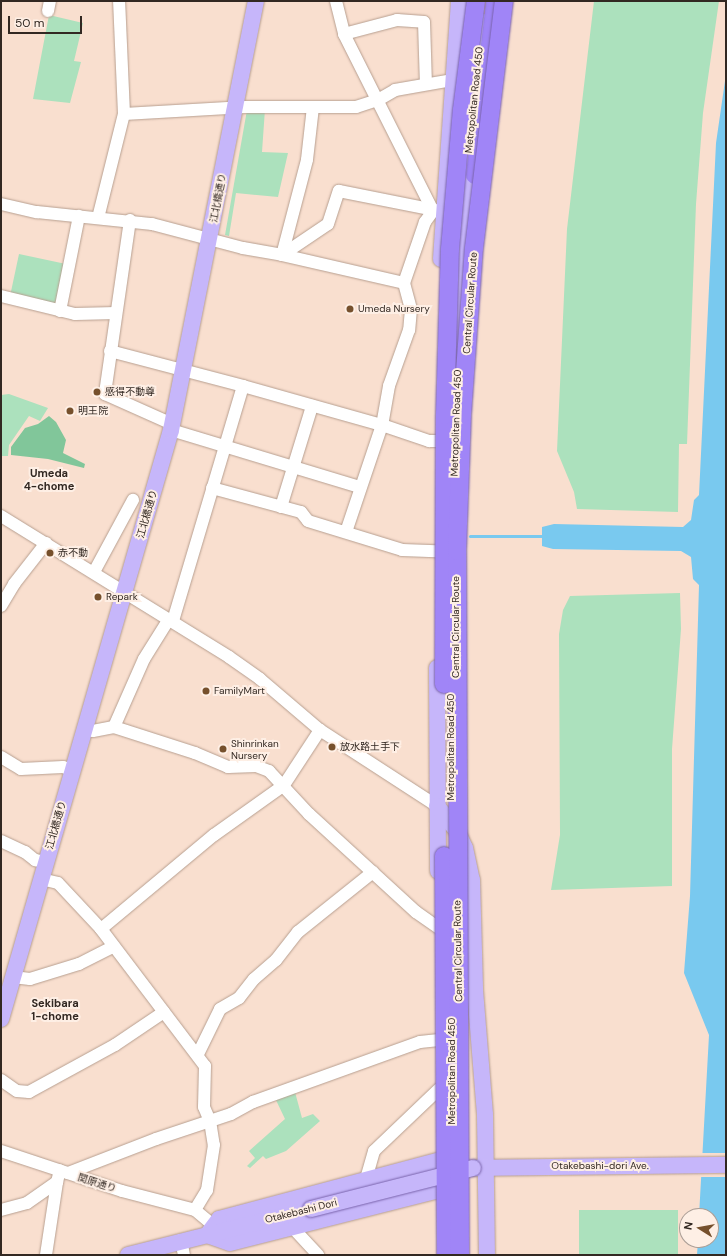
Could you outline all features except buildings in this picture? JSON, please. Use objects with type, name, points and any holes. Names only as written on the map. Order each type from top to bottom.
[{"type":"highway","points":[[470,1],[470,47]]},
{"type":"highway","name":"Central Circular Route","points":[[446,1255],[444,764],[445,408],[450,249],[476,1]]},
{"type":"highway","points":[[474,248],[476,165],[494,1]]},
{"type":"highway","name":"Central Circular Route","points":[[460,1255],[457,551],[462,414],[474,248],[504,1]]},
{"type":"main road","name":"江北橋通り","points":[[1,1019],[4,998],[13,977],[172,427],[256,1]]},
{"type":"main road","name":"Metropolitan Road 450","points":[[445,1158],[439,1089],[436,551],[438,211],[453,80],[459,1]]},
{"type":"main road","name":"Metropolitan Road 450","points":[[452,1255],[445,1158],[452,550],[464,213],[473,104],[484,1]]},
{"type":"main road","points":[[437,806],[450,820],[465,848],[472,880],[475,990],[482,1064],[480,1167],[487,1255]]},
{"type":"main road","points":[[445,1158],[219,1219],[214,1231],[230,1243],[446,1188]]},
{"type":"main road","name":"Otakebashi-dori Ave.","points":[[480,1167],[726,1166]]},
{"type":"main road","name":"Otakebashi Dori","points":[[128,1255],[182,1248],[214,1231],[311,1209],[480,1167]]},
{"type":"main road","name":"Metropolitan Road 450","points":[[438,1255],[446,1188]]},
{"type":"street","points":[[98,218],[124,114],[119,1]]},
{"type":"street","points":[[336,1],[344,34],[438,211]]},
{"type":"street","points":[[344,34],[397,20],[424,22],[426,84]]},
{"type":"street","points":[[124,114],[235,107],[356,107],[378,100],[395,90],[453,80]]},
{"type":"street","points":[[282,255],[306,160],[313,107]]},
{"type":"street","points":[[282,255],[328,224],[339,191],[438,211],[464,213]]},
{"type":"street","points":[[1,204],[36,212],[130,220],[243,248],[282,255],[404,283]]},
{"type":"street","points":[[346,532],[382,425],[388,386],[409,330],[411,309],[404,283],[425,222],[438,211]]},
{"type":"street","points":[[60,311],[79,216]]},
{"type":"street","points":[[130,220],[105,394],[172,427],[224,447],[360,487]]},
{"type":"street","points":[[1,296],[60,311],[116,313]]},
{"type":"street","points":[[110,351],[382,425],[428,441],[437,441]]},
{"type":"street","points":[[114,727],[144,658],[171,620],[243,386]]},
{"type":"street","points":[[281,507],[295,467],[312,406]]},
{"type":"street","points":[[212,488],[300,512],[308,521],[402,550],[436,551]]},
{"type":"street","points":[[94,572],[133,500]]},
{"type":"street","points":[[1,516],[125,591],[260,679],[320,730],[437,806]]},
{"type":"street","points":[[1,606],[14,584],[46,543]]},
{"type":"street","points":[[84,728],[93,731],[114,727],[195,753],[228,767],[256,766],[269,771],[309,814],[430,924],[439,928]]},
{"type":"street","points":[[101,929],[214,835],[284,786],[320,730]]},
{"type":"street","points":[[1,757],[21,769],[63,768],[72,770]]},
{"type":"street","points":[[1,842],[25,852],[35,860],[45,862]]},
{"type":"street","points":[[198,1054],[220,1009],[238,998],[254,979],[276,960],[298,932],[373,872]]},
{"type":"street","points":[[41,879],[58,883],[101,929],[198,1054],[205,1066],[206,1078],[202,1095],[210,1121],[214,1145],[207,1190],[195,1210],[214,1231]]},
{"type":"street","points":[[13,977],[30,979],[79,964],[114,946]]},
{"type":"street","points":[[1,1080],[16,1091],[30,1092],[115,1045],[164,1012]]},
{"type":"street","points":[[1,1210],[27,1203],[62,1175],[231,1114],[253,1102],[420,1042],[439,1040]]},
{"type":"street","points":[[366,1179],[374,1151],[439,1089]]},
{"type":"street","name":"関原通り","points":[[1,1151],[62,1175],[195,1210]]},
{"type":"street","points":[[46,1255],[62,1175]]},
{"type":"street","points":[[293,1228],[318,1255]]},
{"type":"green space","points":[[594,1],[719,1],[703,113],[696,204],[687,444],[679,444],[678,512],[577,509],[574,492],[557,451],[567,229]]},
{"type":"green space","points":[[49,15],[83,23],[74,61],[81,62],[70,103],[33,99]]},
{"type":"green space","points":[[265,109],[262,152],[288,153],[278,197],[236,193],[229,236],[225,235],[247,110]]},
{"type":"green space","points":[[19,254],[66,264],[57,306],[10,296]]},
{"type":"green space","points":[[9,394],[48,408],[40,421],[29,416],[9,445],[8,456],[1,456],[1,395]]},
{"type":"green space","points":[[49,416],[56,422],[66,440],[63,453],[85,464],[84,468],[48,459],[11,455],[11,447],[25,428],[38,424]]},
{"type":"green space","points":[[680,593],[681,629],[672,749],[672,886],[551,890],[560,835],[559,634],[563,610],[570,596]]},
{"type":"green space","points":[[295,1092],[302,1118],[313,1114],[320,1121],[286,1151],[266,1159],[263,1156],[250,1168],[247,1166],[255,1158],[249,1151],[285,1119],[275,1098]]},
{"type":"green space","points":[[579,1210],[678,1210],[678,1255],[579,1255]]},
{"type":"water","points":[[726,74],[726,1255],[697,1255],[697,1248],[719,1248],[719,1208],[699,1208],[709,1035],[684,973],[690,896],[699,585],[693,579],[691,557],[681,551],[553,549],[542,546],[542,527],[554,524],[683,527],[691,520],[694,500],[699,495],[716,143]]},
{"type":"pier","points":[[701,1153],[726,1153],[726,1177],[701,1177]]},
{"type":"waterway","points":[[470,536],[545,536]]},
{"type":"place","name":"Umeda Nursery","points":[[350,309]]},
{"type":"place","name":"感得不動尊","points":[[97,392]]},
{"type":"place","name":"明王院","points":[[70,411]]},
{"type":"place","name":"赤不動","points":[[50,553]]},
{"type":"place","name":"Repark","points":[[98,597]]},
{"type":"place","name":"FamilyMart","points":[[206,691]]},
{"type":"place","name":"放水路土手下","points":[[332,747]]},
{"type":"place","name":"Shinrinkan Nursery","points":[[223,749]]},
{"type":"district","name":"Umeda 4-chome","points":[[49,480]]},
{"type":"district","name":"Sekibara 1-chome","points":[[55,1010]]}]
